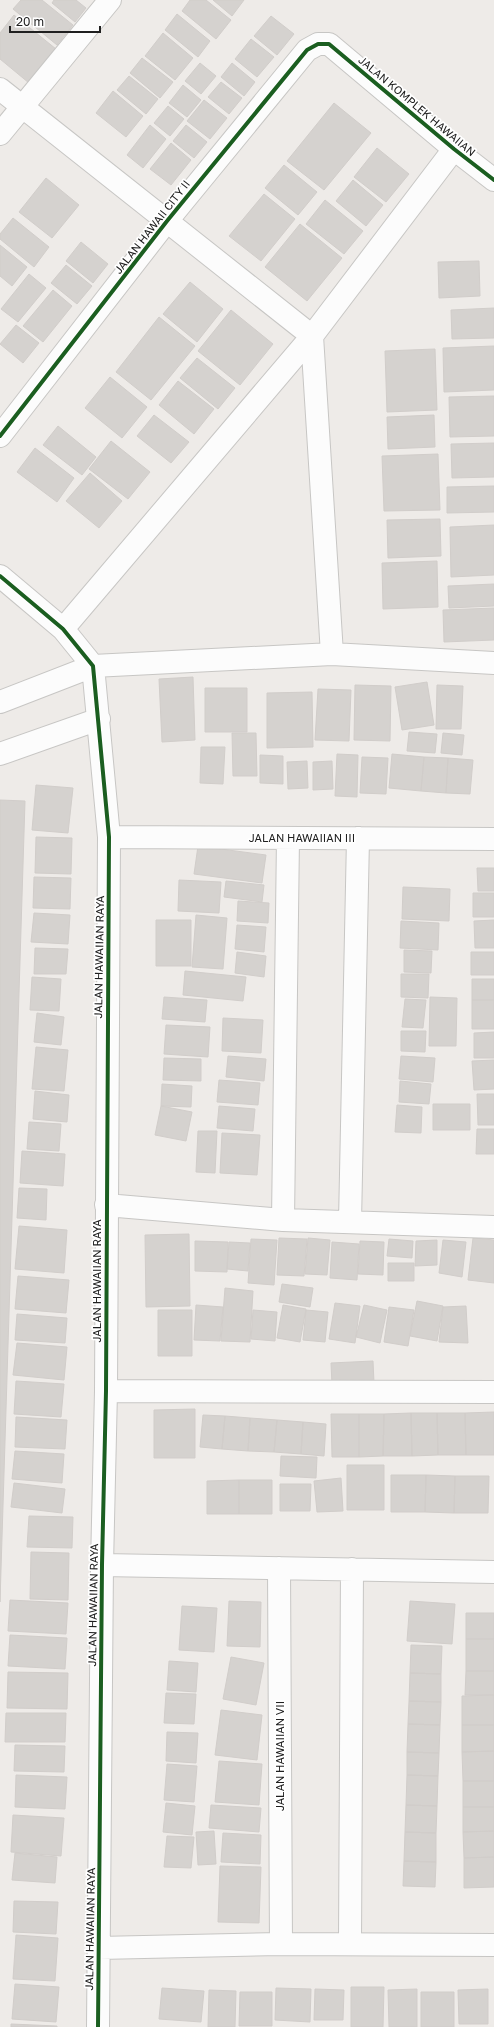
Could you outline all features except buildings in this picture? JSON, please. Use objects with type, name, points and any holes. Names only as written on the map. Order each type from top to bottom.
[{"type":"street","points":[[0,134],[110,0]]},
{"type":"street","name":"JALAN HAWAII CITY II","points":[[0,436],[167,221],[307,50],[318,44],[329,44]]},
{"type":"street","name":"JALAN KOMPLEK HAWAIIAN","points":[[329,44],[454,149],[494,180]]},
{"type":"street","points":[[0,89],[312,336],[332,654]]},
{"type":"street","points":[[63,629],[312,336],[454,149]]},
{"type":"street","points":[[0,576],[63,629],[93,666]]},
{"type":"street","points":[[0,702],[93,666],[332,654],[494,662]]},
{"type":"street","name":"JALAN HAWAIIAN RAYA","points":[[93,666],[109,837],[106,1391],[102,1565],[98,2027]]},
{"type":"street","points":[[0,754],[99,720]]},
{"type":"street","name":"JALAN HAWAIIAN III","points":[[109,837],[494,839]]},
{"type":"street","points":[[283,1220],[288,838]]},
{"type":"street","points":[[350,1222],[358,838]]},
{"type":"street","points":[[106,1205],[283,1220],[494,1227]]},
{"type":"street","points":[[106,1391],[494,1392]]},
{"type":"street","points":[[102,1565],[494,1572]]},
{"type":"street","name":"JALAN HAWAIIAN VII","points":[[279,1568],[281,1944]]},
{"type":"street","points":[[350,1943],[352,1569]]},
{"type":"street","points":[[99,1948],[350,1943],[494,1945]]},
{"type":"cycle path","points":[[0,436],[167,221],[307,50],[318,44],[329,44],[454,149],[494,180]]},
{"type":"cycle path","points":[[0,576],[63,629],[93,666],[109,837],[106,1391],[102,1565],[98,2027]]}]
